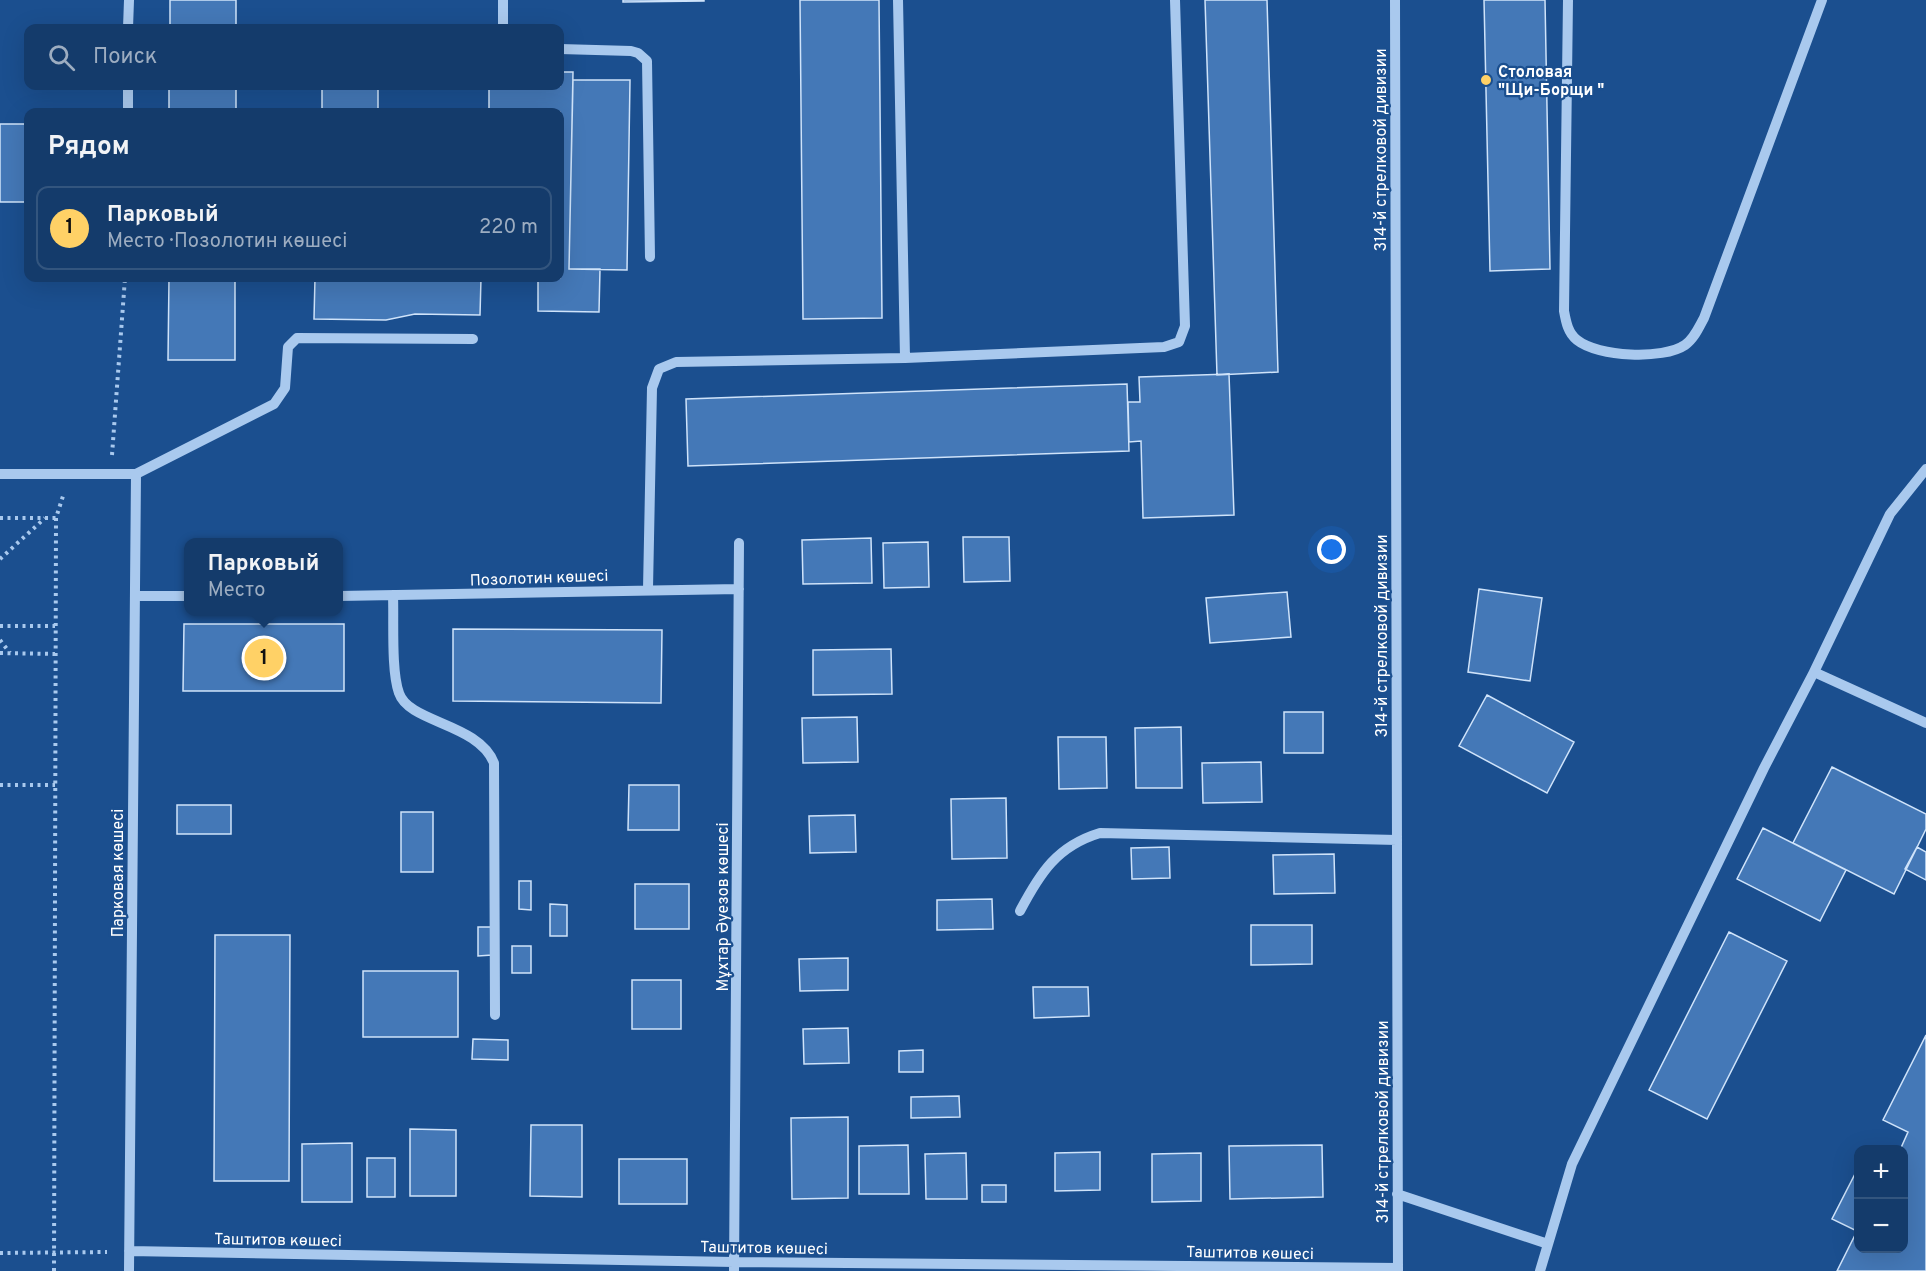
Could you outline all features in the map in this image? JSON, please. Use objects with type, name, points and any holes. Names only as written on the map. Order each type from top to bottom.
[{"type":"street","points":[[128,24],[129,0]]},
{"type":"street","points":[[503,0],[503,24]]},
{"type":"street","points":[[898,0],[905,358]]},
{"type":"street","points":[[648,589],[652,388],[659,369],[676,362],[905,358],[1164,347],[1179,342],[1185,326],[1175,0]]},
{"type":"street","name":"314-й стрелковой дивизии","points":[[1395,0],[1398,1269]]},
{"type":"street","points":[[1568,0],[1564,311],[1567,327],[1575,339],[1588,348],[1604,352],[1659,354],[1687,344],[1704,318],[1822,0]]},
{"type":"street","points":[[564,49],[638,52],[647,61],[650,257]]},
{"type":"street","points":[[128,90],[128,108]]},
{"type":"street","points":[[0,474],[136,474],[274,404],[285,388],[288,347],[297,338],[473,339]]},
{"type":"street","points":[[1540,1271],[1572,1164],[1890,514],[1926,469]]},
{"type":"street","name":"Парковая көшесі","points":[[129,1271],[136,474]]},
{"type":"street","name":"Мұхтар Әуезов көшесі","points":[[734,1266],[739,543]]},
{"type":"street","name":"Позолотин көшесі","points":[[343,596],[739,589]]},
{"type":"street","points":[[135,596],[184,596]]},
{"type":"street","points":[[393,596],[396,683],[401,699],[414,709],[476,740],[489,752],[494,763],[495,1015]]},
{"type":"street","points":[[1814,672],[1926,723]]},
{"type":"street","points":[[1020,911],[1035,882],[1058,855],[1077,840],[1100,833],[1397,840]]},
{"type":"street","points":[[1397,1194],[1548,1244]]},
{"type":"street","name":"Таштитов көшесі","points":[[129,1251],[734,1266],[1398,1269]]},
{"type":"path","points":[[110,474],[125,282]]},
{"type":"path","points":[[0,518],[56,518],[54,1271]]},
{"type":"path","points":[[0,559],[45,518]]},
{"type":"path","points":[[0,626],[55,626]]},
{"type":"path","points":[[0,640],[11,653]]},
{"type":"path","points":[[0,653],[55,654]]},
{"type":"path","points":[[0,785],[55,785]]},
{"type":"path","points":[[0,1253],[129,1251]]},
{"type":"building","points":[[170,0],[236,0],[236,24],[170,24]]},
{"type":"building","points":[[623,0],[704,0],[704,1],[623,2]]},
{"type":"building","points":[[800,0],[879,0],[882,318],[803,319]]},
{"type":"building","points":[[1205,0],[1267,0],[1278,372],[1217,375]]},
{"type":"building","points":[[1484,0],[1545,0],[1550,269],[1490,271]]},
{"type":"building","points":[[564,72],[573,72],[569,269],[600,269],[599,312],[538,311],[538,282],[564,282],[564,108],[489,108],[489,90],[564,90]]},
{"type":"building","points":[[573,80],[630,80],[627,270],[569,269]]},
{"type":"building","points":[[169,90],[236,90],[236,108],[169,108]]},
{"type":"building","points":[[322,90],[378,90],[378,108],[322,108]]},
{"type":"building","points":[[0,124],[24,124],[24,202],[0,202]]},
{"type":"building","points":[[169,282],[235,282],[235,360],[168,360]]},
{"type":"building","points":[[315,282],[481,282],[480,315],[415,314],[386,320],[314,319]]},
{"type":"building","points":[[1229,374],[1234,515],[1143,518],[1141,441],[1129,442],[1128,402],[1140,402],[1139,377]]},
{"type":"building","points":[[1127,384],[1129,451],[688,466],[686,399]]},
{"type":"building","points":[[963,537],[1009,537],[1010,581],[964,582]]},
{"type":"building","points":[[871,538],[872,583],[803,584],[802,540]]},
{"type":"building","points":[[928,542],[929,587],[884,588],[883,543]]},
{"type":"building","points":[[1479,589],[1542,598],[1530,681],[1468,672]]},
{"type":"building","points":[[1287,592],[1291,637],[1210,643],[1206,598]]},
{"type":"building","points":[[184,624],[344,624],[344,691],[183,691]]},
{"type":"building","points":[[453,629],[662,630],[661,703],[453,701]]},
{"type":"building","points":[[891,649],[892,694],[813,695],[813,650]]},
{"type":"building","points":[[1487,695],[1574,742],[1547,793],[1459,746]]},
{"type":"building","points":[[1284,712],[1323,712],[1323,753],[1284,753]]},
{"type":"building","points":[[857,717],[858,762],[803,763],[802,718]]},
{"type":"building","points":[[1181,727],[1182,788],[1136,788],[1135,728]]},
{"type":"building","points":[[1058,737],[1106,737],[1107,788],[1059,789]]},
{"type":"building","points":[[1261,762],[1262,802],[1203,803],[1202,763]]},
{"type":"building","points":[[1832,767],[1926,814],[1926,829],[1894,894],[1793,843]]},
{"type":"building","points":[[629,785],[679,785],[679,830],[628,830]]},
{"type":"building","points":[[1006,798],[1007,858],[952,859],[951,799]]},
{"type":"building","points":[[177,805],[231,805],[231,834],[177,834]]},
{"type":"building","points":[[401,812],[433,812],[433,872],[401,872]]},
{"type":"building","points":[[855,815],[856,852],[810,853],[809,816]]},
{"type":"building","points":[[1763,828],[1846,870],[1820,921],[1737,879]]},
{"type":"building","points":[[1169,847],[1170,878],[1132,879],[1131,848]]},
{"type":"building","points":[[1917,847],[1926,852],[1926,880],[1905,869]]},
{"type":"building","points":[[1334,854],[1335,893],[1274,894],[1273,855]]},
{"type":"building","points":[[519,881],[531,881],[531,910],[519,909]]},
{"type":"building","points":[[635,884],[689,884],[689,929],[635,929]]},
{"type":"building","points":[[992,899],[993,929],[937,930],[937,900]]},
{"type":"building","points":[[550,904],[567,905],[567,936],[550,936]]},
{"type":"building","points":[[1251,925],[1312,925],[1312,964],[1251,965]]},
{"type":"building","points":[[478,927],[492,927],[492,955],[478,956]]},
{"type":"building","points":[[1729,932],[1787,961],[1707,1119],[1649,1090]]},
{"type":"building","points":[[215,935],[290,935],[289,1181],[214,1181]]},
{"type":"building","points":[[512,946],[531,946],[531,973],[512,973]]},
{"type":"building","points":[[848,958],[848,990],[800,991],[799,959]]},
{"type":"building","points":[[363,971],[458,971],[458,1037],[363,1037]]},
{"type":"building","points":[[632,980],[681,980],[681,1029],[632,1029]]},
{"type":"building","points":[[1033,987],[1088,987],[1089,1016],[1034,1018]]},
{"type":"building","points":[[848,1028],[849,1063],[804,1064],[803,1029]]},
{"type":"building","points":[[1926,1035],[1926,1271],[1837,1271],[1854,1237],[1854,1253],[1908,1253],[1908,1145],[1902,1145],[1908,1132],[1883,1120]]},
{"type":"building","points":[[473,1039],[508,1040],[508,1060],[472,1059]]},
{"type":"building","points":[[923,1050],[923,1072],[899,1072],[899,1051]]},
{"type":"building","points":[[959,1096],[960,1117],[911,1118],[911,1097]]},
{"type":"building","points":[[848,1117],[848,1198],[792,1199],[791,1118]]},
{"type":"building","points":[[531,1125],[582,1125],[582,1197],[530,1196]]},
{"type":"building","points":[[410,1129],[456,1130],[456,1196],[410,1196]]},
{"type":"building","points":[[352,1143],[352,1202],[302,1202],[302,1144]]},
{"type":"building","points":[[908,1145],[909,1194],[859,1194],[859,1146]]},
{"type":"building","points":[[1322,1145],[1323,1197],[1230,1199],[1229,1146]]},
{"type":"building","points":[[1100,1152],[1100,1190],[1055,1191],[1055,1153]]},
{"type":"building","points":[[966,1153],[967,1199],[926,1199],[925,1154]]},
{"type":"building","points":[[1201,1153],[1201,1201],[1152,1202],[1152,1154]]},
{"type":"building","points":[[367,1158],[395,1158],[395,1197],[367,1197]]},
{"type":"building","points":[[619,1159],[687,1159],[687,1204],[619,1204]]},
{"type":"building","points":[[1854,1176],[1854,1230],[1832,1219]]},
{"type":"building","points":[[982,1185],[1006,1185],[1006,1202],[982,1202]]},
{"type":"place","name":"Столовая \"Щи-Борщи \"","points":[[1486,80]]},
{"type":"place","name":"Парковый","points":[[264,658]]}]
